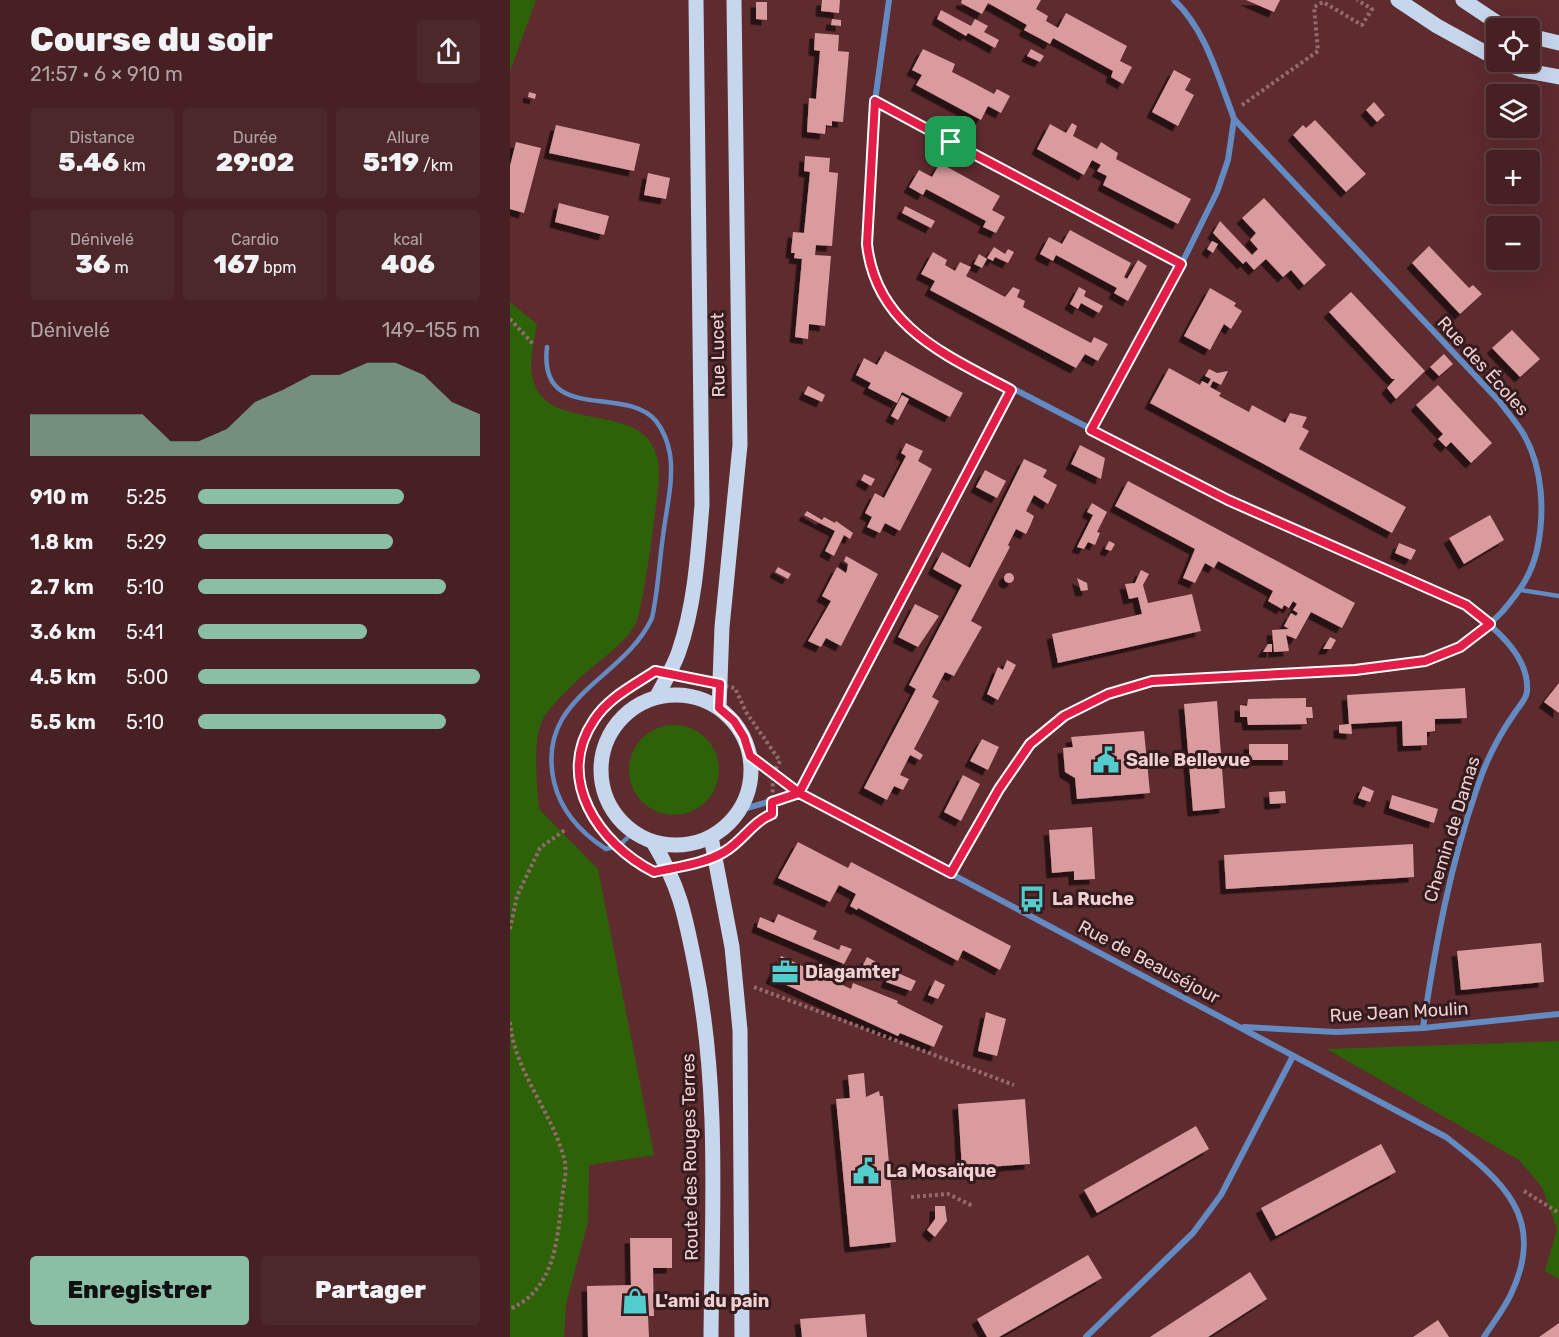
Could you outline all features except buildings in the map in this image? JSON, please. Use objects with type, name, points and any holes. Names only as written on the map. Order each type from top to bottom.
[{"type":"main road","name":"Rue Lucet","points":[[657,696],[670,672],[685,632],[697,559],[702,505],[696,0]]},
{"type":"main road","name":"Rue Lucet","points":[[719,708],[722,627],[740,445],[734,0]]},
{"type":"main road","points":[[1398,0],[1437,26],[1486,53]]},
{"type":"main road","points":[[1463,0],[1490,18]]},
{"type":"main road","points":[[1540,38],[1559,43]]},
{"type":"main road","points":[[1533,72],[1559,77]]},
{"type":"main road","points":[[678,694],[700,698],[719,708],[739,729],[750,756],[751,775],[748,793],[740,810],[727,825],[711,837],[692,844],[672,845],[652,842],[633,832],[615,815],[603,793],[600,768],[602,752],[616,722],[634,706],[657,696],[678,694]]},
{"type":"main road","points":[[711,837],[732,947],[740,1030],[742,1337]]},
{"type":"main road","name":"Route des Rouges Terres","points":[[652,842],[669,868],[681,898],[708,1040],[712,1092],[711,1337]]},
{"type":"street","name":"Chemin de Damas","points":[[889,0],[875,101],[867,244],[868,261],[882,295],[895,313],[920,338],[1011,390],[1228,500],[1466,605],[1490,624],[1517,655],[1526,673],[1527,694],[1498,736],[1477,788],[1438,929],[1423,1028]]},
{"type":"street","points":[[1091,430],[1181,264],[1217,192],[1228,160],[1233,116],[1208,49],[1195,26],[1174,0]]},
{"type":"street","points":[[875,101],[1181,264]]},
{"type":"street","name":"Rue des Écoles","points":[[951,873],[999,789],[1030,744],[1064,716],[1108,694],[1152,681],[1355,670],[1425,661],[1460,647],[1490,624],[1521,591],[1534,565],[1541,510],[1538,476],[1524,435],[1500,402],[1233,116]]},
{"type":"street","points":[[740,810],[799,793],[1011,390]]},
{"type":"street","name":"Rue de Beauséjour","points":[[750,756],[799,793],[1446,1137],[1501,1185],[1516,1204],[1524,1226],[1526,1243],[1524,1258],[1511,1294],[1484,1337]]},
{"type":"street","name":"Rue Jean Moulin","points":[[1240,1027],[1336,1032],[1423,1028],[1559,1014]]},
{"type":"street","points":[[1086,1337],[1193,1233],[1221,1195],[1293,1056]]},
{"type":"lane","points":[[547,346],[547,370],[553,382],[564,392],[577,398],[630,406],[646,411],[665,436],[670,454],[668,494],[652,618],[644,634],[633,648],[575,700],[558,728],[550,755],[555,788],[564,809],[575,823],[606,849],[616,846],[633,832]]},
{"type":"lane","points":[[1521,591],[1559,596]]},
{"type":"path","points":[[1233,116],[1318,51],[1314,8],[1318,4],[1323,2],[1362,25],[1372,9],[1358,0]]},
{"type":"path","points":[[510,319],[546,363]]},
{"type":"path","points":[[655,671],[670,672],[720,684],[735,688],[746,712],[780,761],[773,774],[772,814],[751,827],[726,851],[714,857],[654,872],[616,846],[594,821],[584,798],[580,779],[584,737],[595,719],[620,693],[655,671]]},
{"type":"path","points":[[510,929],[518,896],[540,848],[575,823]]},
{"type":"path","points":[[735,981],[772,992],[1014,1085]]},
{"type":"path","points":[[510,1022],[518,1058],[566,1161],[556,1249],[551,1268],[539,1287],[519,1305],[510,1309]]},
{"type":"path","points":[[1501,1185],[1525,1192],[1559,1213]]},
{"type":"path","points":[[911,1197],[948,1194],[973,1206]]},
{"type":"green space","points":[[510,0],[536,0],[510,71]]},
{"type":"green space","points":[[510,302],[537,324],[532,355],[533,379],[535,386],[547,401],[564,410],[627,425],[644,435],[655,451],[659,477],[646,578],[635,625],[621,643],[551,707],[543,719],[537,738],[539,809],[598,869],[654,1155],[589,1165],[588,1222],[566,1304],[564,1337],[510,1337]]},
{"type":"green space","points":[[674,725],[691,729],[706,738],[715,753],[719,770],[715,787],[706,802],[691,811],[674,815],[657,811],[642,802],[633,787],[629,770],[633,753],[642,738],[657,729]]},
{"type":"green space","points":[[1559,1041],[1559,1279],[1545,1271],[1557,1229],[1542,1187],[1519,1160],[1327,1049]]},
{"type":"place","name":"Salle Bellevue","points":[[1106,760]]},
{"type":"place","name":"La Ruche","points":[[1032,899]]},
{"type":"place","name":"Diagamter","points":[[785,972]]},
{"type":"place","name":"La Mosaïque","points":[[866,1171]]},
{"type":"place","name":"L'ami du pain","points":[[635,1301]]},
{"type":"route","points":[[951,142],[875,101],[868,261],[882,295],[913,332],[935,348],[1011,390],[799,793],[750,756],[744,737],[734,721],[719,708],[720,684],[670,672],[655,671],[620,693],[595,719],[584,737],[580,757],[580,779],[584,798],[594,821],[616,846],[654,872],[714,857],[726,851],[751,827],[772,814],[772,802],[799,793],[951,873],[999,789],[1030,744],[1064,716],[1108,694],[1152,681],[1355,670],[1425,661],[1460,647],[1490,624],[1466,605],[1228,500],[1091,430],[1181,264],[951,142]]}]
